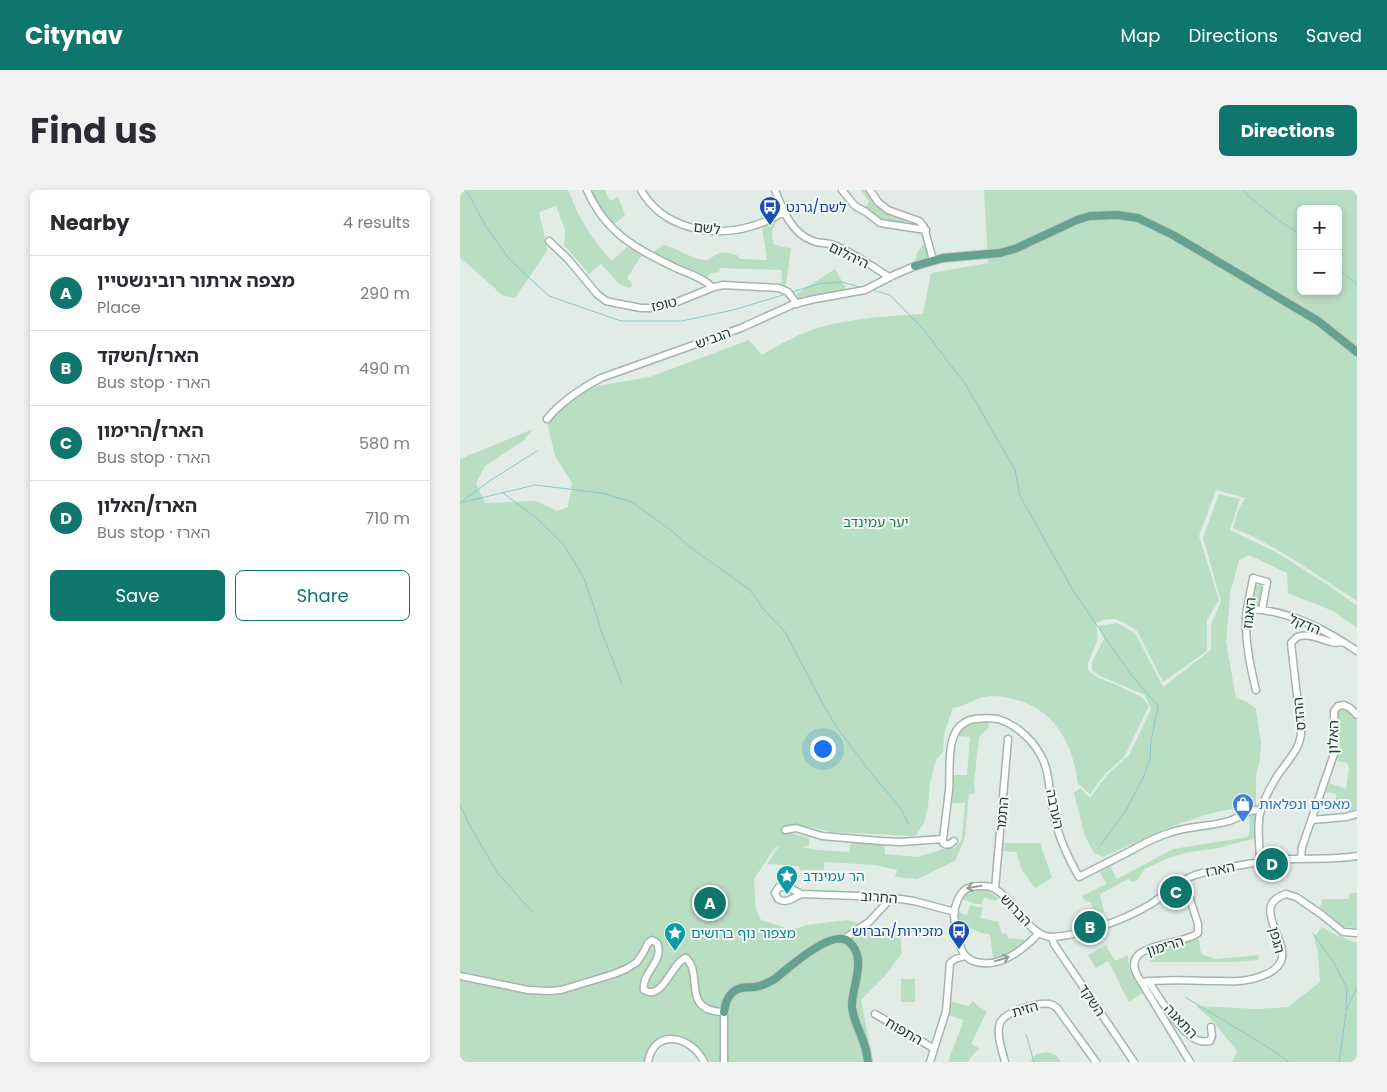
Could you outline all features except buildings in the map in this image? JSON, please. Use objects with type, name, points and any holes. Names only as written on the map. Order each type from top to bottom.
[{"type":"main road","points":[[915,266],[933,260],[1000,253],[1026,245],[1077,220],[1090,216],[1117,214],[1138,218],[1173,235],[1318,321],[1357,352]]},
{"type":"main road","points":[[724,1012],[726,1001],[738,989],[766,984],[823,944],[837,939],[844,939],[856,952],[858,976],[852,1006],[866,1048],[868,1062]]},
{"type":"street","points":[[587,190],[602,217],[620,236],[648,254],[701,279],[712,287]]},
{"type":"street","name":"לשם","points":[[641,190],[652,205],[664,216],[680,224],[701,230],[725,231],[742,229],[784,212]]},
{"type":"street","name":"היהלום","points":[[774,190],[784,212],[795,228],[807,239],[837,246],[889,278]]},
{"type":"street","points":[[842,190],[855,206],[868,213],[880,223],[926,230]]},
{"type":"street","points":[[870,190],[881,205],[888,210],[919,221],[926,230],[933,260]]},
{"type":"street","name":"טופז","points":[[549,241],[563,254],[597,294],[612,303],[641,308],[659,307],[677,302],[712,287],[720,286],[775,287],[788,292],[797,304]]},
{"type":"street","name":"הגביש","points":[[547,419],[557,407],[571,396],[601,378],[746,326],[797,304],[861,291],[915,266]]},
{"type":"street","name":"האגוז","points":[[1256,690],[1247,646],[1246,625],[1253,578],[1267,582],[1262,610]]},
{"type":"street","name":"הדקל","points":[[1247,609],[1262,610],[1303,622],[1322,630],[1357,652]]},
{"type":"street","name":"ההדס","points":[[1260,861],[1261,811],[1276,779],[1298,747],[1301,739],[1291,650],[1292,641],[1297,637],[1306,635],[1335,643],[1343,642]]},
{"type":"street","name":"האלון","points":[[1301,858],[1302,849],[1334,754],[1333,714],[1339,705],[1344,705],[1357,715]]},
{"type":"street","name":"הערבה","points":[[943,839],[953,738],[961,724],[976,718],[996,719],[1006,723],[1024,735],[1039,753],[1048,774],[1056,825],[1068,857],[1079,877],[1161,835],[1229,821],[1254,810],[1261,811]]},
{"type":"street","name":"התמר","points":[[995,889],[1008,739]]},
{"type":"street","points":[[1312,820],[1346,818],[1357,814]]},
{"type":"street","points":[[785,830],[796,828],[822,836],[881,842],[943,839],[945,844],[949,844],[954,841]]},
{"type":"street","name":"הארז","points":[[1039,933],[1052,937],[1085,931],[1129,915],[1150,904],[1184,880],[1203,873],[1260,861],[1357,856]]},
{"type":"street","name":"הרימון","points":[[1145,982],[1133,966],[1139,954],[1158,946],[1189,938],[1198,933],[1198,924],[1184,880]]},
{"type":"street","name":"הברוש","points":[[954,912],[962,892],[966,888],[987,886],[995,889],[1039,933],[1018,952],[1000,960],[979,962],[965,956]]},
{"type":"street","name":"החרוב","points":[[801,894],[892,898],[914,901],[954,912]]},
{"type":"street","name":"הגפן","points":[[1145,982],[1159,980],[1240,981],[1257,978],[1270,972],[1280,964],[1282,956],[1282,950],[1271,920],[1271,909],[1276,900],[1284,895],[1296,896],[1343,932],[1357,933]]},
{"type":"street","points":[[844,939],[869,922],[892,898]]},
{"type":"street","points":[[930,1062],[943,1023],[950,963],[955,959],[965,956],[954,912]]},
{"type":"street","name":"השקד","points":[[1052,937],[1054,944],[1134,1062]]},
{"type":"street","points":[[460,976],[528,990],[561,990],[626,970],[637,962],[648,943],[652,940],[657,943],[659,949],[658,956],[643,983],[644,990],[648,993],[654,992],[669,977],[678,962],[682,958],[686,958],[690,963],[695,991],[700,1004],[714,1011],[724,1012],[724,1062]]},
{"type":"street","points":[[1145,982],[1190,1062]]},
{"type":"street","name":"התאנה","points":[[1145,982],[1193,1038],[1200,1042],[1210,1041],[1212,1036],[1211,1028]]},
{"type":"street","name":"הזית","points":[[1005,1062],[999,1032],[1003,1017],[1016,1010],[1048,1004],[1057,1008],[1096,1062]]},
{"type":"street","name":"התפוח","points":[[874,1014],[934,1048]]},
{"type":"street","points":[[648,1062],[650,1054],[657,1044],[672,1038],[683,1041],[696,1049],[704,1062]]},
{"type":"green space","points":[[460,190],[568,190],[586,228],[612,261],[627,247],[642,255],[627,278],[633,285],[630,288],[619,284],[601,264],[589,274],[564,245],[565,229],[556,206],[539,212],[547,251],[515,298],[502,295],[460,258]]},
{"type":"green space","points":[[590,190],[605,190],[610,201],[618,197],[625,215],[612,226],[600,210]]},
{"type":"green space","points":[[861,190],[866,190],[884,212],[916,226],[878,218],[865,208],[869,202]]},
{"type":"green space","name":"יער עמינדב","points":[[984,190],[1357,190],[1357,601],[1266,543],[1233,528],[1238,511],[1245,498],[1216,490],[1199,536],[1219,600],[1207,620],[1207,651],[1163,682],[1137,631],[1123,622],[1114,619],[1096,623],[1098,639],[1088,663],[1088,670],[1098,678],[1143,698],[1149,706],[1124,757],[1105,774],[1090,794],[1078,784],[1072,755],[1059,730],[1051,720],[1028,704],[999,696],[990,696],[953,708],[944,734],[943,752],[936,760],[930,782],[928,807],[924,823],[915,836],[831,832],[801,825],[788,829],[789,833],[809,838],[809,846],[803,847],[817,850],[849,852],[851,842],[884,844],[885,854],[917,857],[947,848],[955,848],[962,840],[965,803],[952,803],[954,775],[967,775],[970,737],[957,736],[963,728],[970,724],[988,721],[989,727],[979,737],[974,783],[975,794],[969,794],[965,836],[955,861],[917,879],[895,877],[897,870],[875,865],[824,862],[824,870],[800,870],[798,866],[767,864],[779,846],[775,848],[754,879],[756,909],[761,920],[792,930],[807,925],[847,920],[900,935],[902,953],[884,977],[861,1000],[873,1062],[709,1062],[703,1052],[690,1040],[670,1035],[658,1039],[651,1051],[651,1062],[460,1062],[460,459],[533,429],[523,441],[485,466],[476,483],[485,503],[536,501],[557,511],[568,507],[572,483],[555,456],[547,422],[561,406],[591,387],[650,377],[749,340],[762,355],[782,343],[811,330],[870,318],[923,314],[931,273],[988,263]]},
{"type":"green space","points":[[776,221],[772,233],[773,244],[791,248],[786,286],[781,285],[782,270],[720,268],[719,272],[711,273],[705,278],[652,253],[663,245],[691,256],[708,260],[724,252],[737,255],[740,259],[767,260],[762,227]]},
{"type":"green space","points":[[925,243],[929,257],[916,262],[917,254]]},
{"type":"green space","points":[[835,269],[848,292],[803,299],[798,298],[798,293]]},
{"type":"green space","points":[[1219,494],[1240,499],[1230,530],[1276,552],[1357,606],[1357,628],[1333,611],[1288,593],[1287,573],[1249,555],[1239,560],[1230,594],[1226,642],[1236,698],[1246,701],[1256,709],[1261,743],[1256,776],[1256,806],[1226,810],[1191,820],[1103,857],[1094,853],[1085,836],[1074,793],[1080,788],[1090,798],[1108,774],[1129,755],[1151,709],[1145,695],[1100,676],[1092,670],[1092,662],[1104,639],[1098,626],[1117,623],[1135,633],[1163,687],[1211,650],[1211,624],[1221,601],[1203,538]]},
{"type":"green space","points":[[1255,584],[1264,586],[1260,605],[1251,603]]},
{"type":"green space","points":[[1342,709],[1349,712],[1357,721],[1357,809],[1348,813],[1349,805],[1336,802],[1336,794],[1326,792],[1329,783],[1346,789],[1349,768],[1347,763],[1337,761],[1339,744],[1337,716]]},
{"type":"green space","points":[[1256,814],[1256,837],[1253,839],[1213,849],[1189,852],[1168,858],[1145,869],[1137,880],[1132,882],[1128,879],[1100,894],[1104,912],[1095,911],[1091,903],[1084,900],[1082,896],[1106,884],[1100,872],[1110,866],[1117,879],[1173,849],[1248,837],[1250,829],[1249,815]]},
{"type":"green space","points":[[1001,843],[1040,843],[1052,878],[1035,888],[1022,870],[1016,852],[1001,851]]},
{"type":"green space","points":[[972,889],[988,891],[999,898],[995,901],[984,897],[982,904],[974,904],[963,899],[966,893]]},
{"type":"green space","points":[[1350,893],[1357,893],[1357,928],[1343,927],[1320,907],[1323,899],[1348,899]]},
{"type":"green space","points":[[970,905],[983,908],[980,918],[998,922],[1002,934],[1006,933],[1008,938],[1027,940],[1016,950],[993,958],[990,934],[981,933],[967,927],[965,932],[962,932],[955,914],[956,912],[967,915]]},
{"type":"green space","points":[[1322,927],[1357,943],[1357,1062],[1232,1062],[1237,1051],[1212,1020],[1196,1006],[1257,1009],[1288,1007],[1320,982],[1318,953],[1314,937]]},
{"type":"green space","points":[[1199,939],[1201,954],[1216,959],[1259,955],[1258,960],[1235,962],[1150,962],[1148,952]]},
{"type":"green space","points":[[1106,945],[1115,961],[1128,955],[1129,969],[1143,993],[1129,1002],[1108,961],[1096,968],[1088,955]]},
{"type":"green space","points":[[901,979],[915,979],[915,1002],[901,1002]]},
{"type":"green space","points":[[950,1001],[968,1006],[973,1001],[987,1011],[971,1044],[979,1048],[969,1062],[949,1062],[964,1020],[947,1015]]},
{"type":"green space","points":[[1047,1052],[1056,1055],[1061,1062],[1030,1062],[1036,1054]]},
{"type":"waterway","points":[[464,190],[469,195],[485,225],[509,259],[549,296],[621,321],[682,321],[733,310],[786,294]]},
{"type":"waterway","points":[[1244,190],[1247,195],[1277,219],[1297,232]]},
{"type":"waterway","points":[[1342,272],[1357,285]]},
{"type":"waterway","points":[[792,292],[818,284],[842,282],[863,288]]},
{"type":"waterway","points":[[872,290],[890,295],[924,330],[966,385],[1015,470],[1020,496],[1074,592],[1129,672],[1158,706],[1151,741],[1150,759],[1144,776],[1126,810],[1101,845]]},
{"type":"waterway","points":[[461,502],[491,480],[537,451]]},
{"type":"waterway","points":[[460,503],[535,485],[602,493],[632,502],[672,531],[690,547],[749,589],[765,611],[785,632],[838,729],[901,809],[909,825]]},
{"type":"waterway","points":[[503,493],[535,517],[564,545],[584,578],[600,628],[622,684]]},
{"type":"waterway","points":[[460,805],[497,872],[533,913]]},
{"type":"waterway","points":[[1313,933],[1334,963],[1347,988],[1346,1011]]},
{"type":"waterway","points":[[1347,1009],[1357,987]]},
{"type":"waterway","points":[[1185,997],[1289,1062]]},
{"type":"waterway","points":[[1339,1062],[1346,1013]]},
{"type":"waterway","points":[[1026,1034],[1034,1062]]},
{"type":"place","name":"לשם/גרנט","points":[[770,226]]},
{"type":"place","name":"מאפים ונפלאות","points":[[1243,823]]},
{"type":"place","name":"הארז/האלון","points":[[1272,864]]},
{"type":"place","name":"הארז/הרימון","points":[[1176,892]]},
{"type":"place","name":"הר עמינדב","points":[[787,895]]},
{"type":"place","name":"מצפה ארתור רובינשטיין","points":[[710,903]]},
{"type":"place","name":"הארז/השקד","points":[[1090,927]]},
{"type":"place","name":"מזכירות/הברוש","points":[[959,950]]},
{"type":"place","name":"מצפור נוף ברושים","points":[[675,952]]}]
